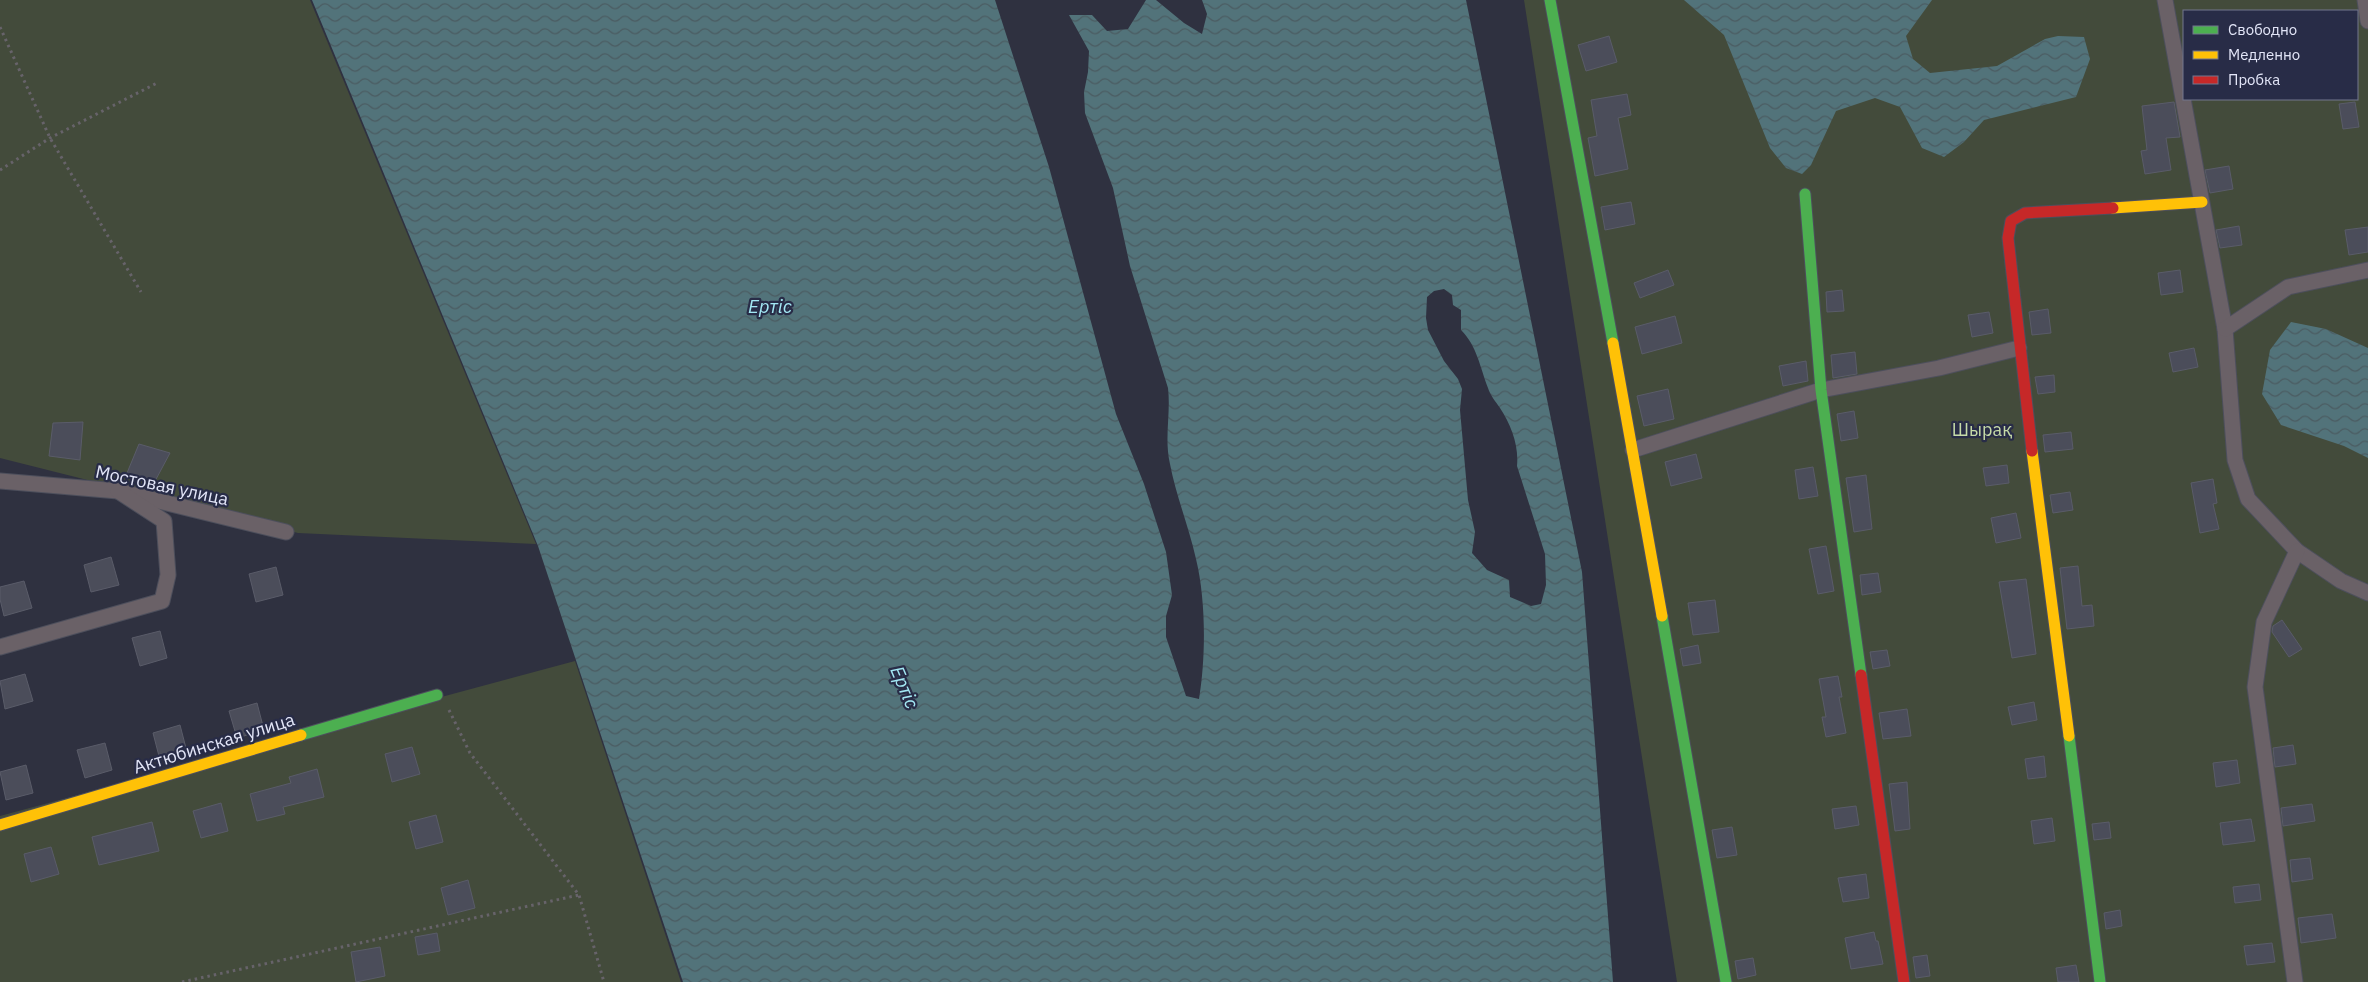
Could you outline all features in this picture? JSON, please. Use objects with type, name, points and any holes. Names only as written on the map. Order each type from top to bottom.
[{"type":"street","points":[[1550,0],[1633,450],[1726,982]]},
{"type":"street","points":[[2165,0],[2183,98]]},
{"type":"street","points":[[2365,0],[2368,21]]},
{"type":"street","points":[[2183,100],[2225,329],[2235,460],[2248,499],[2297,551],[2341,580],[2368,593]]},
{"type":"street","points":[[1805,194],[1821,390],[1904,982]]},
{"type":"street","points":[[2100,982],[2019,348],[2008,238],[2011,222],[2025,213],[2202,202]]},
{"type":"street","points":[[2225,329],[2288,287],[2368,270]]},
{"type":"street","points":[[1633,450],[1821,390],[1939,368],[2019,348]]},
{"type":"street","name":"Мостовая улица","points":[[0,481],[118,492],[286,532]]},
{"type":"street","points":[[0,647],[162,601],[168,575],[164,521],[118,492]]},
{"type":"street","points":[[2296,982],[2254,687],[2264,622],[2297,551]]},
{"type":"street","name":"Актюбинская улица","points":[[0,825],[437,695]]},
{"type":"path","points":[[0,27],[50,138],[141,292]]},
{"type":"path","points":[[0,170],[50,138],[159,82]]},
{"type":"path","points":[[437,695],[452,714],[470,753],[579,895],[604,982]]},
{"type":"path","points":[[182,982],[579,895]]},
{"type":"green space","points":[[0,0],[310,0],[536,544],[298,533],[0,458]]},
{"type":"green space","name":"Шырақ","points":[[1524,0],[2368,0],[2368,982],[1677,982]]},
{"type":"green space","points":[[575,661],[681,982],[0,982],[0,816]]},
{"type":"water","name":"Ертіс","points":[[312,0],[995,0],[1049,167],[1116,414],[1144,484],[1166,552],[1172,595],[1166,616],[1166,637],[1186,696],[1199,699],[1204,647],[1202,592],[1193,547],[1168,454],[1168,388],[1130,266],[1113,188],[1085,113],[1084,92],[1088,72],[1089,51],[1069,15],[1092,15],[1107,31],[1128,29],[1146,0],[1156,0],[1184,23],[1202,34],[1207,14],[1202,0],[1466,0],[1582,572],[1613,982],[683,982],[538,546]],"holes":[[[1444,289],[1452,295],[1453,305],[1461,310],[1461,330],[1471,343],[1489,391],[1511,428],[1517,450],[1517,466],[1545,554],[1546,585],[1541,604],[1531,606],[1510,597],[1509,580],[1487,570],[1472,553],[1475,532],[1468,500],[1460,410],[1462,389],[1458,379],[1444,361],[1428,330],[1426,318],[1427,297],[1434,291]]]},
{"type":"water","points":[[1684,0],[1932,0],[1906,36],[1913,59],[1930,73],[1997,66],[2045,39],[2058,36],[2084,37],[2090,59],[2076,97],[1984,120],[1964,142],[1944,157],[1922,148],[1900,107],[1875,98],[1836,111],[1811,165],[1802,174],[1786,168],[1770,148],[1724,35]]},
{"type":"water","points":[[2291,322],[2326,329],[2368,348],[2368,458],[2344,446],[2281,425],[2262,394],[2270,350]]},
{"type":"building","points":[[1609,36],[1617,62],[1586,71],[1578,45]]},
{"type":"building","points":[[1627,94],[1631,115],[1618,118],[1628,169],[1595,176],[1588,138],[1597,136],[1591,100]]},
{"type":"building","points":[[2174,102],[2180,137],[2166,138],[2171,170],[2145,174],[2141,151],[2147,150],[2142,106]]},
{"type":"building","points":[[2355,102],[2359,127],[2343,129],[2339,104]]},
{"type":"building","points":[[2229,166],[2233,189],[2210,193],[2205,170]]},
{"type":"building","points":[[1631,202],[1635,224],[1605,230],[1601,207]]},
{"type":"building","points":[[2239,226],[2242,245],[2220,248],[2216,230]]},
{"type":"building","points":[[2368,227],[2368,252],[2349,255],[2345,230]]},
{"type":"building","points":[[1668,270],[1674,285],[1640,298],[1634,283]]},
{"type":"building","points":[[2180,270],[2183,292],[2161,295],[2158,273]]},
{"type":"building","points":[[1842,290],[1844,311],[1827,312],[1826,292]]},
{"type":"building","points":[[2048,309],[2051,333],[2032,335],[2029,312]]},
{"type":"building","points":[[1989,312],[1993,333],[1972,337],[1968,315]]},
{"type":"building","points":[[1675,316],[1682,343],[1642,354],[1635,327]]},
{"type":"building","points":[[2194,348],[2198,367],[2173,372],[2169,353]]},
{"type":"building","points":[[1855,352],[1857,374],[1833,378],[1831,355]]},
{"type":"building","points":[[1806,361],[1808,381],[1783,386],[1779,366]]},
{"type":"building","points":[[2054,375],[2055,392],[2038,394],[2035,377]]},
{"type":"building","points":[[1668,389],[1674,419],[1644,426],[1637,396]]},
{"type":"building","points":[[1854,411],[1858,438],[1841,441],[1837,414]]},
{"type":"building","points":[[83,422],[80,460],[49,456],[53,423]]},
{"type":"building","points":[[2071,432],[2073,449],[2045,452],[2043,435]]},
{"type":"building","points":[[139,444],[170,453],[154,483],[127,473]]},
{"type":"building","points":[[1696,454],[1702,478],[1671,486],[1665,462]]},
{"type":"building","points":[[2007,465],[2009,483],[1986,486],[1983,468]]},
{"type":"building","points":[[1813,467],[1818,496],[1799,499],[1795,470]]},
{"type":"building","points":[[1866,475],[1872,529],[1854,532],[1846,478]]},
{"type":"building","points":[[2213,479],[2217,503],[2213,504],[2219,529],[2200,533],[2191,483]]},
{"type":"building","points":[[2070,492],[2073,510],[2053,513],[2050,495]]},
{"type":"building","points":[[2016,513],[2021,538],[1996,543],[1991,518]]},
{"type":"building","points":[[1826,546],[1834,591],[1818,594],[1809,549]]},
{"type":"building","points":[[111,557],[119,585],[91,592],[84,565]]},
{"type":"building","points":[[2078,566],[2082,606],[2092,605],[2094,626],[2067,629],[2060,568]]},
{"type":"building","points":[[276,567],[283,595],[256,602],[249,574]]},
{"type":"building","points":[[1878,573],[1881,592],[1862,595],[1860,575]]},
{"type":"building","points":[[2026,579],[2036,654],[2012,658],[1999,582]]},
{"type":"building","points":[[24,581],[32,608],[4,616],[0,599],[0,587]]},
{"type":"building","points":[[1715,600],[1719,632],[1693,635],[1688,603]]},
{"type":"building","points":[[2282,620],[2302,649],[2289,657],[2272,632],[2273,626]]},
{"type":"building","points":[[160,631],[167,658],[140,666],[132,638]]},
{"type":"building","points":[[1698,645],[1701,663],[1683,666],[1680,649]]},
{"type":"building","points":[[1887,650],[1890,666],[1873,669],[1870,652]]},
{"type":"building","points":[[25,674],[33,701],[5,709],[0,681]]},
{"type":"building","points":[[1838,676],[1842,697],[1839,697],[1846,733],[1826,737],[1822,717],[1826,717],[1819,679]]},
{"type":"building","points":[[2034,702],[2037,720],[2012,725],[2008,707]]},
{"type":"building","points":[[257,703],[264,730],[237,738],[229,711]]},
{"type":"building","points":[[1907,709],[1911,736],[1883,739],[1879,713]]},
{"type":"building","points":[[180,725],[187,752],[160,760],[153,733]]},
{"type":"building","points":[[105,743],[112,770],[85,778],[77,750]]},
{"type":"building","points":[[2293,745],[2296,764],[2275,767],[2273,748]]},
{"type":"building","points":[[412,747],[420,774],[392,782],[385,754]]},
{"type":"building","points":[[2044,756],[2046,777],[2028,779],[2025,759]]},
{"type":"building","points":[[2237,760],[2240,783],[2216,787],[2213,763]]},
{"type":"building","points":[[26,765],[33,793],[6,800],[0,772]]},
{"type":"building","points":[[317,769],[324,797],[283,807],[285,814],[257,821],[250,794],[291,783],[289,777]]},
{"type":"building","points":[[1907,782],[1910,829],[1895,831],[1889,784]]},
{"type":"building","points":[[221,803],[228,831],[201,838],[193,811]]},
{"type":"building","points":[[2312,804],[2315,821],[2283,826],[2281,808]]},
{"type":"building","points":[[1856,806],[1859,825],[1835,829],[1832,809]]},
{"type":"building","points":[[436,815],[443,842],[416,849],[409,822]]},
{"type":"building","points":[[2052,818],[2055,841],[2034,844],[2031,821]]},
{"type":"building","points":[[2251,819],[2255,841],[2223,845],[2220,823]]},
{"type":"building","points":[[152,822],[159,851],[99,865],[92,837]]},
{"type":"building","points":[[2109,822],[2111,838],[2094,840],[2092,824]]},
{"type":"building","points":[[1732,827],[1737,855],[1717,858],[1712,830]]},
{"type":"building","points":[[51,847],[59,874],[31,882],[24,854]]},
{"type":"building","points":[[2310,858],[2313,879],[2292,882],[2290,860]]},
{"type":"building","points":[[1866,874],[1869,898],[1843,902],[1838,878]]},
{"type":"building","points":[[468,880],[475,908],[448,915],[441,888]]},
{"type":"building","points":[[2259,884],[2261,900],[2235,903],[2233,887]]},
{"type":"building","points":[[2120,910],[2122,926],[2106,929],[2104,913]]},
{"type":"building","points":[[2332,914],[2336,938],[2301,943],[2298,918]]},
{"type":"building","points":[[1874,932],[1883,964],[1851,969],[1845,938]]},
{"type":"building","points":[[437,933],[440,951],[418,955],[415,937]]},
{"type":"building","points":[[2272,943],[2275,962],[2247,965],[2244,946]]},
{"type":"building","points":[[380,947],[385,976],[356,982],[351,952]]},
{"type":"building","points":[[1927,955],[1930,976],[1916,978],[1913,957]]},
{"type":"building","points":[[1753,958],[1756,975],[1738,979],[1735,961]]},
{"type":"building","points":[[2076,965],[2079,982],[2058,982],[2056,968]]},
{"type":"traffic: fast","points":[[1550,0],[1613,343]]},
{"type":"traffic: fast","points":[[1805,194],[1821,390],[1861,675]]},
{"type":"traffic: fast","points":[[1662,616],[1726,982]]},
{"type":"traffic: fast","points":[[301,735],[437,695]]},
{"type":"traffic: fast","points":[[2069,736],[2100,982]]},
{"type":"traffic: slow","points":[[2113,208],[2202,202]]},
{"type":"traffic: slow","points":[[1613,343],[1662,616]]},
{"type":"traffic: slow","points":[[2032,451],[2069,736]]},
{"type":"traffic: slow","points":[[0,825],[301,735]]},
{"type":"traffic: jam","points":[[2032,451],[2008,238],[2011,221],[2025,213],[2113,208]]},
{"type":"traffic: jam","points":[[1861,675],[1904,982]]}]
